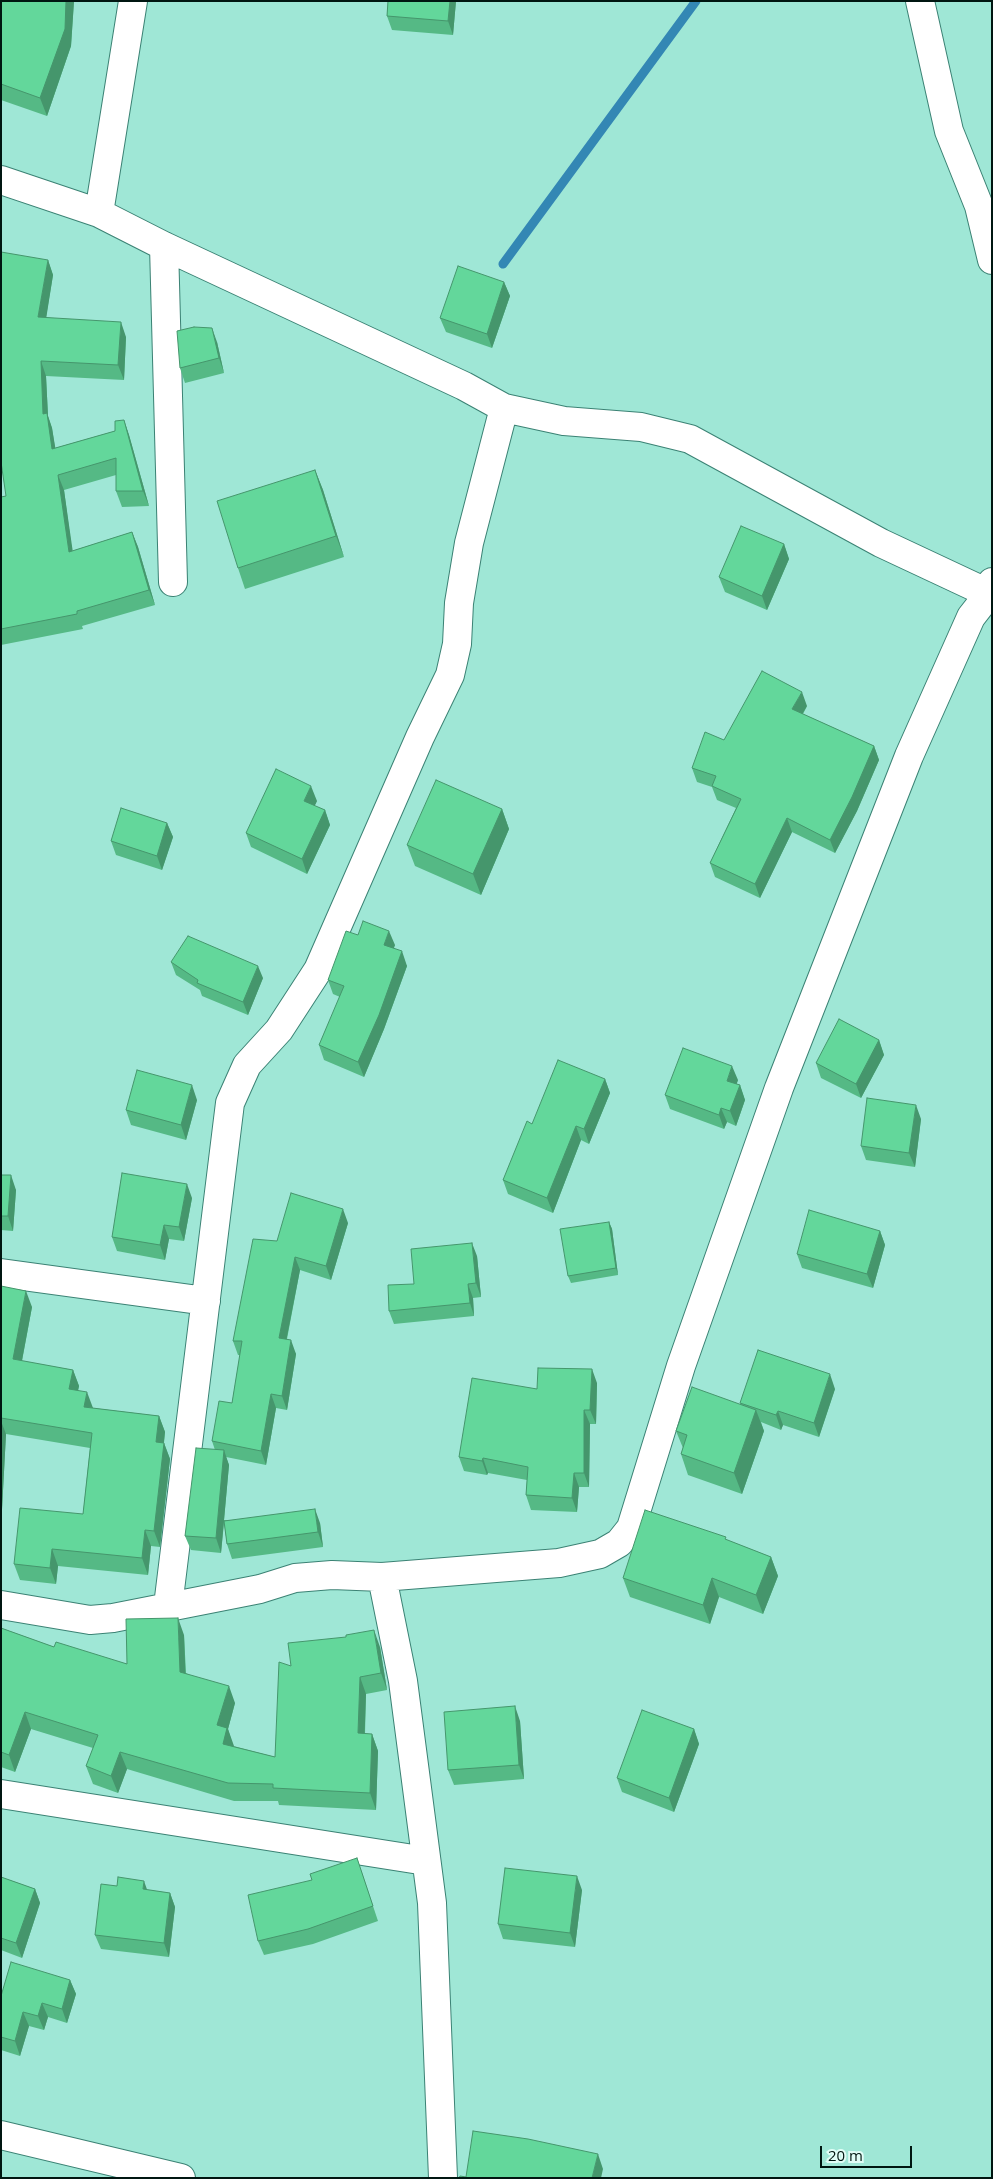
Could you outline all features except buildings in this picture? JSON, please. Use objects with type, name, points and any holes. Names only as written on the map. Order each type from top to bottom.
[{"type":"street","points":[[100,212],[133,1]]},
{"type":"street","points":[[920,1],[949,131],[979,206],[992,260]]},
{"type":"street","points":[[1,180],[100,212],[164,246],[464,386],[504,408],[564,421],[641,427],[690,439],[881,543],[991,591],[971,618],[909,756],[779,1088],[681,1366],[631,1528],[619,1543],[600,1554],[559,1563],[382,1577],[332,1575],[294,1578],[260,1588],[113,1618],[90,1620],[1,1605]]},
{"type":"street","points":[[164,246],[173,582]]},
{"type":"street","points":[[168,1606],[230,1103],[247,1065],[279,1030],[318,970],[420,737],[450,675],[457,644],[459,603],[469,543],[504,408]]},
{"type":"street","points":[[1,1273],[206,1302]]},
{"type":"street","points":[[382,1577],[403,1681],[432,1903],[443,2178]]},
{"type":"street","points":[[1,1794],[426,1861]]},
{"type":"street","points":[[1,2136],[115,2170],[181,2178]]},
{"type":"waterway","points":[[503,264],[696,1]]}]
